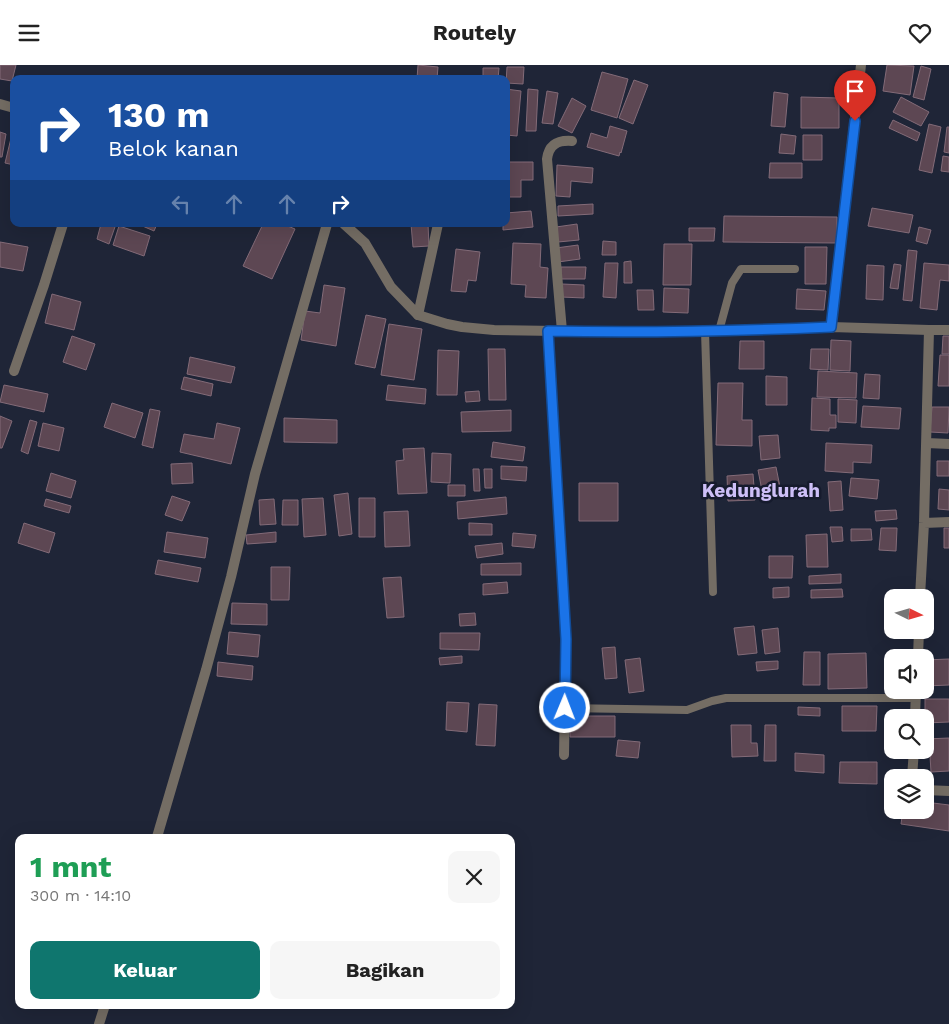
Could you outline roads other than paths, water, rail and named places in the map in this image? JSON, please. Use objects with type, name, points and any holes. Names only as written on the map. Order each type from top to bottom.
[{"type":"street","points":[[831,327],[861,65]]},
{"type":"street","points":[[562,331],[547,159],[548,151],[553,144],[572,141]]},
{"type":"street","points":[[14,371],[62,227]]},
{"type":"street","points":[[158,834],[206,670],[231,577],[255,474],[326,227]]},
{"type":"street","points":[[347,227],[365,243],[392,287],[418,315],[462,327],[494,330],[620,332],[831,327],[949,330]]},
{"type":"street","points":[[418,315],[437,227]]},
{"type":"street","points":[[920,589],[929,330]]},
{"type":"street","points":[[548,331],[566,639],[564,755]]},
{"type":"street","points":[[926,443],[949,444]]},
{"type":"street","points":[[924,523],[949,522]]},
{"type":"street","points":[[934,790],[949,791]]},
{"type":"street","points":[[99,1024],[104,1009]]},
{"type":"lane","points":[[719,331],[732,283],[740,269],[796,269]]},
{"type":"lane","points":[[705,331],[713,592]]},
{"type":"lane","points":[[565,708],[687,710],[726,698],[884,695]]},
{"type":"district","name":"Kedunglurah","points":[[761,490]]}]
